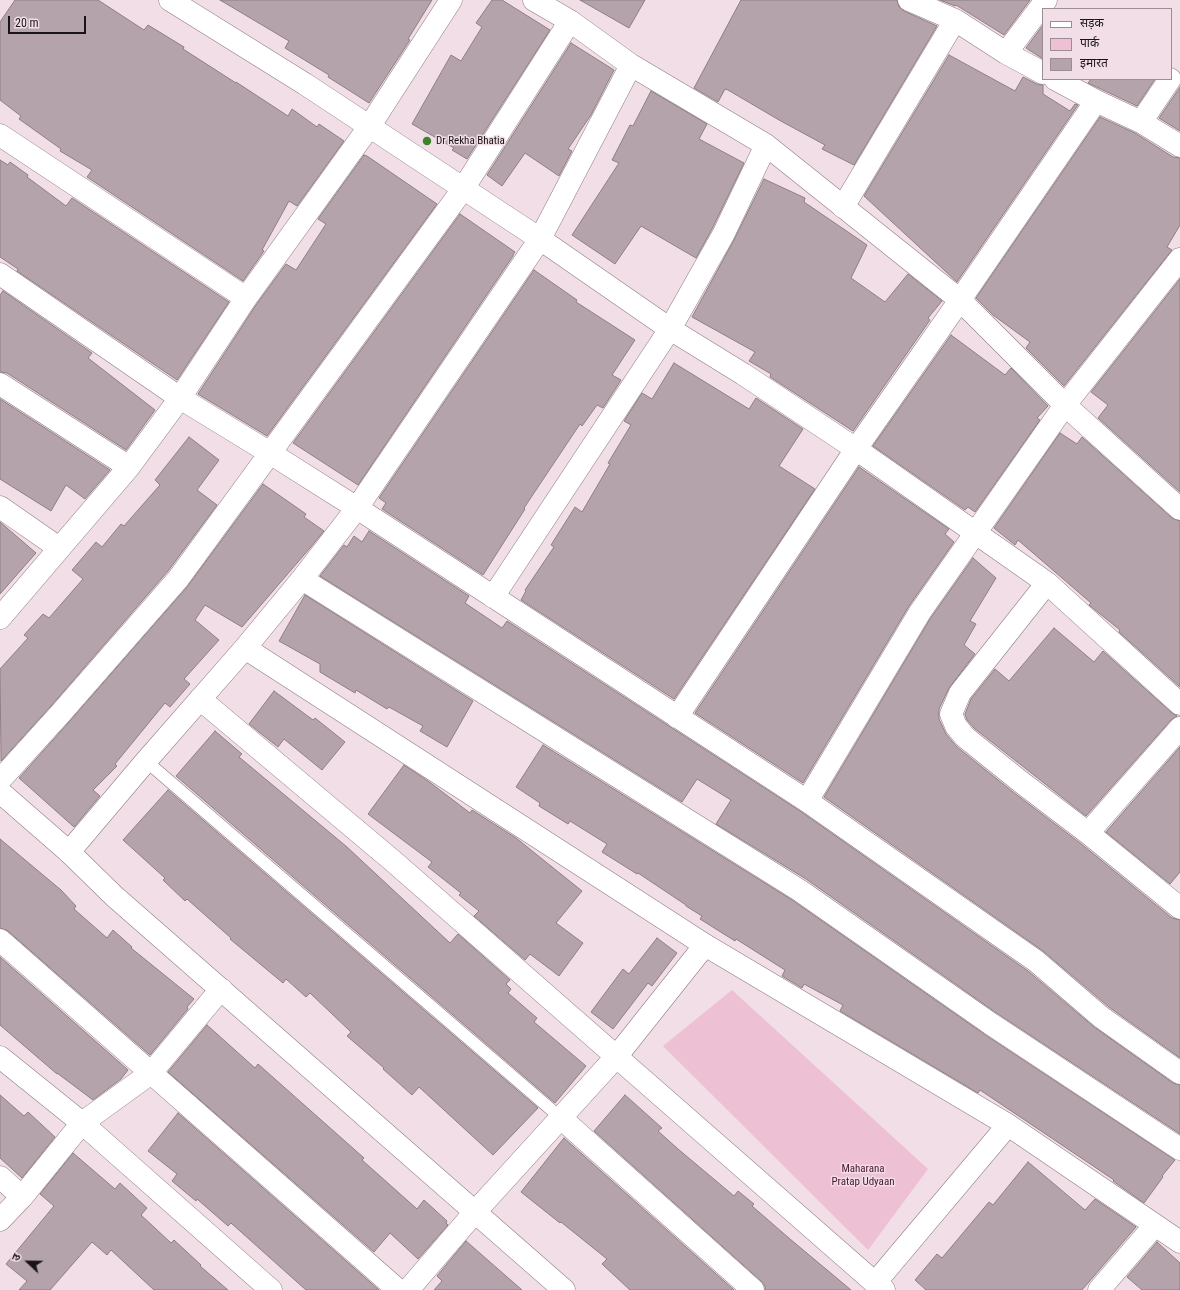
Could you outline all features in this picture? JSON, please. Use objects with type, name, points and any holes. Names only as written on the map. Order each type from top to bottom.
[{"type":"street","points":[[170,0],[275,65],[369,126],[540,239],[670,329],[743,374],[856,449],[1047,583],[1180,704]]},
{"type":"street","points":[[0,618],[129,467],[180,398],[246,298],[369,126],[451,0]]},
{"type":"street","points":[[534,0],[570,21],[631,65],[766,145],[960,300],[1066,405],[1180,509]]},
{"type":"street","points":[[909,0],[955,20],[1006,53],[1042,72]]},
{"type":"street","points":[[1006,53],[1046,0]]},
{"type":"street","points":[[844,207],[955,20]]},
{"type":"street","points":[[0,780],[178,579],[463,189],[570,21]]},
{"type":"street","points":[[1172,75],[1180,64]]},
{"type":"street","points":[[68,852],[245,648],[302,579],[357,508],[540,239],[631,65]]},
{"type":"street","points":[[1057,80],[1096,101],[1141,122],[1180,146]]},
{"type":"street","points":[[1141,122],[1169,80]]},
{"type":"street","points":[[677,717],[856,449],[1096,101]]},
{"type":"street","points":[[0,135],[246,298]]},
{"type":"street","points":[[493,597],[670,329],[723,234],[766,145]]},
{"type":"street","points":[[807,801],[920,612],[1066,405],[1180,258]]},
{"type":"street","points":[[0,274],[180,398],[357,508],[807,801],[1036,961],[1101,1017],[1180,1073]]},
{"type":"street","points":[[0,384],[129,467]]},
{"type":"street","points":[[0,507],[59,548]]},
{"type":"street","points":[[302,579],[799,890],[985,1019],[1180,1149]]},
{"type":"street","points":[[1047,583],[960,693],[951,714],[956,726],[965,737],[1088,833],[1180,908]]},
{"type":"street","points":[[245,648],[705,945],[1008,1125],[1180,1242]]},
{"type":"street","points":[[200,699],[393,861],[880,1286],[1008,1125]]},
{"type":"street","points":[[1088,833],[1180,728]]},
{"type":"street","points":[[0,792],[68,852],[114,896],[564,1290]]},
{"type":"street","points":[[0,940],[398,1290]]},
{"type":"street","points":[[408,1290],[475,1212],[616,1057],[705,945]]},
{"type":"street","points":[[0,1220],[22,1197],[82,1123],[151,1073],[221,989]]},
{"type":"street","points":[[0,1056],[82,1123],[271,1290]]},
{"type":"street","points":[[561,1118],[753,1290]]},
{"type":"street","points":[[0,1177],[22,1197]]},
{"type":"street","points":[[1099,1290],[1155,1225]]},
{"type":"lane","points":[[146,761],[561,1118]]},
{"type":"green space","name":"Maharana Pratap Udyaan","points":[[732,990],[928,1169],[868,1250],[663,1046]]},
{"type":"building","points":[[15,0],[98,0],[144,30],[148,25],[288,116],[292,109],[317,127],[319,124],[344,141],[297,206],[289,201],[262,250],[264,251],[243,281],[87,177],[92,170],[60,151],[61,149],[19,119],[21,116],[0,100],[0,22]]},
{"type":"building","points":[[220,0],[432,0],[408,39],[410,40],[369,103],[328,77],[329,75],[285,48],[289,41]]},
{"type":"building","points":[[492,0],[502,0],[550,30],[467,159],[452,150],[454,148],[412,124],[451,55],[461,61],[482,27],[476,23]]},
{"type":"building","points":[[580,0],[645,0],[629,28]]},
{"type":"building","points":[[741,0],[897,0],[899,7],[904,11],[937,26],[854,165],[822,149],[825,145],[728,90],[725,89],[718,102],[694,88]]},
{"type":"building","points":[[940,0],[1030,0],[1004,35],[956,5],[955,6]]},
{"type":"building","points":[[1042,26],[1042,58],[1026,48]]},
{"type":"building","points":[[571,43],[614,70],[591,115],[568,149],[572,151],[559,176],[525,153],[502,186],[487,175]]},
{"type":"building","points":[[949,55],[1015,91],[1023,77],[1037,84],[1043,85],[1043,94],[1070,111],[1075,104],[1078,105],[957,282],[864,196]]},
{"type":"building","points":[[1090,80],[1154,80],[1137,106],[1088,83]]},
{"type":"building","points":[[1180,87],[1180,131],[1159,118]]},
{"type":"building","points":[[651,91],[707,124],[699,139],[744,163],[712,229],[696,258],[641,226],[615,264],[572,235],[619,163],[612,160],[630,125],[633,126]]},
{"type":"building","points":[[1100,117],[1135,133],[1173,157],[1180,158],[1180,225],[1167,247],[1172,250],[1064,386],[1026,348],[1030,342],[993,315],[976,298]]},
{"type":"building","points":[[364,155],[437,204],[267,436],[198,394],[256,305],[286,264],[296,270],[326,224],[318,219]]},
{"type":"building","points":[[0,160],[8,165],[10,162],[28,175],[27,177],[66,206],[72,198],[229,302],[177,380],[17,271],[18,269],[0,257]]},
{"type":"building","points":[[764,179],[805,198],[804,202],[867,245],[851,278],[885,302],[908,274],[942,301],[928,318],[930,320],[853,431],[770,377],[771,374],[749,361],[755,352],[692,317],[734,240]]},
{"type":"building","points":[[460,214],[515,252],[358,485],[293,443]]},
{"type":"building","points":[[534,270],[577,300],[576,302],[635,340],[612,375],[621,380],[603,408],[597,405],[582,426],[580,424],[524,508],[525,509],[483,575],[382,509],[386,503],[379,498]]},
{"type":"building","points":[[1180,279],[1180,492],[1098,418],[1108,405],[1091,392]]},
{"type":"building","points":[[3,291],[92,353],[88,358],[155,410],[126,450],[7,373],[0,372],[0,295]]},
{"type":"building","points":[[951,335],[1005,375],[1011,368],[1048,406],[1037,418],[1040,420],[975,512],[968,507],[965,510],[873,446]]},
{"type":"building","points":[[674,363],[749,409],[756,398],[803,429],[779,466],[815,489],[674,699],[521,600],[526,591],[525,590],[554,547],[551,545],[575,507],[582,512],[610,464],[608,463],[631,425],[624,421],[642,393],[652,399]]},
{"type":"building","points":[[0,399],[110,470],[85,499],[66,485],[51,511],[0,479]]},
{"type":"building","points":[[1060,433],[1077,444],[1082,437],[1172,518],[1180,521],[1180,687],[1119,632],[1120,630],[1089,605],[1091,603],[1018,540],[1015,545],[994,528]]},
{"type":"building","points":[[189,437],[219,460],[197,490],[217,505],[168,571],[51,706],[1,761],[0,669],[28,638],[24,635],[43,614],[49,618],[83,579],[72,570],[96,542],[102,547],[121,524],[124,526],[160,485],[155,480]]},
{"type":"building","points":[[859,467],[949,529],[945,534],[954,542],[909,606],[803,783],[695,713]]},
{"type":"building","points":[[263,484],[306,514],[304,517],[324,531],[242,627],[205,605],[195,620],[219,640],[184,679],[190,684],[170,707],[165,703],[115,764],[117,766],[93,790],[100,796],[74,827],[19,778],[187,587]]},
{"type":"building","points":[[0,522],[36,553],[0,594]]},
{"type":"building","points":[[369,531],[469,596],[465,603],[502,628],[507,621],[800,811],[1028,971],[1094,1027],[1173,1083],[1180,1085],[1180,1134],[998,1014],[806,879],[716,824],[731,800],[697,779],[682,802],[320,576],[344,545],[347,547],[354,536],[362,542]]},
{"type":"building","points":[[973,558],[996,578],[970,621],[976,624],[964,645],[975,654],[949,688],[939,709],[939,719],[946,734],[957,747],[1080,843],[1172,918],[1180,920],[1180,1058],[1109,1007],[1043,951],[824,797],[930,619]]},
{"type":"building","points":[[305,595],[473,701],[447,747],[420,731],[423,726],[389,707],[387,709],[356,690],[355,693],[320,672],[320,664],[279,641]]},
{"type":"building","points":[[1054,628],[1094,662],[1103,651],[1177,716],[1171,720],[1086,816],[974,728],[967,720],[965,714],[971,699],[995,669],[1009,681]]},
{"type":"building","points":[[274,691],[313,720],[315,718],[345,742],[322,770],[284,739],[278,747],[249,724]]},
{"type":"building","points":[[215,731],[242,754],[239,757],[347,847],[450,943],[458,934],[510,980],[506,984],[511,989],[508,993],[537,1018],[534,1022],[586,1066],[555,1103],[176,776]]},
{"type":"building","points":[[543,745],[792,900],[984,1034],[1175,1160],[1144,1203],[1113,1181],[1114,1180],[980,1090],[978,1093],[840,1011],[843,1005],[804,984],[802,988],[782,976],[785,970],[736,939],[735,941],[700,919],[702,916],[686,905],[638,873],[637,874],[602,852],[607,844],[570,821],[568,824],[539,806],[540,803],[516,787]]},
{"type":"building","points":[[1180,747],[1180,872],[1170,884],[1106,832]]},
{"type":"building","points":[[404,765],[470,813],[472,810],[516,838],[582,891],[556,923],[583,943],[559,976],[530,954],[525,960],[474,916],[479,911],[459,895],[461,893],[428,867],[432,862],[368,814]]},
{"type":"building","points":[[168,790],[538,1108],[493,1155],[419,1087],[412,1095],[347,1036],[351,1032],[310,993],[306,997],[286,979],[283,983],[230,939],[231,938],[187,899],[185,901],[163,880],[165,878],[123,840]]},
{"type":"building","points":[[0,839],[61,890],[76,906],[74,909],[107,938],[113,930],[132,947],[131,948],[194,999],[187,1007],[188,1009],[150,1055],[8,931],[0,928]]},
{"type":"building","points":[[657,938],[677,953],[652,986],[648,983],[613,1029],[591,1012],[623,969],[629,974]]},
{"type":"building","points":[[0,957],[128,1070],[121,1079],[93,1100],[57,1074],[0,1025]]},
{"type":"building","points":[[207,1025],[255,1068],[258,1064],[364,1158],[362,1160],[417,1209],[424,1200],[447,1221],[446,1223],[448,1225],[418,1259],[390,1233],[374,1252],[168,1072]]},
{"type":"building","points":[[0,1095],[24,1116],[28,1112],[55,1137],[22,1178],[0,1158]]},
{"type":"building","points":[[625,1095],[662,1128],[658,1131],[678,1149],[734,1196],[738,1191],[754,1204],[752,1206],[851,1290],[765,1290],[765,1286],[761,1281],[594,1131]]},
{"type":"building","points":[[178,1113],[379,1290],[306,1290],[231,1223],[228,1226],[197,1199],[196,1201],[172,1181],[177,1174],[148,1151]]},
{"type":"building","points":[[564,1138],[734,1290],[630,1290],[602,1264],[607,1259],[521,1192]]},
{"type":"building","points":[[73,1153],[115,1189],[120,1183],[147,1208],[141,1215],[171,1243],[174,1240],[201,1265],[200,1266],[228,1290],[154,1290],[111,1250],[107,1255],[92,1242],[50,1290],[19,1290],[27,1281],[6,1264],[54,1206],[40,1194]]},
{"type":"building","points":[[1028,1162],[1085,1210],[1095,1199],[1136,1227],[1082,1290],[926,1290],[915,1280],[937,1254],[942,1258],[989,1202],[993,1205]]},
{"type":"building","points":[[466,1241],[522,1290],[434,1290],[442,1281],[437,1276]]},
{"type":"building","points":[[1157,1242],[1180,1263],[1180,1290],[1142,1290],[1127,1277]]},
{"type":"place","name":"Dr Rekha Bhatia","points":[[427,141]]}]
